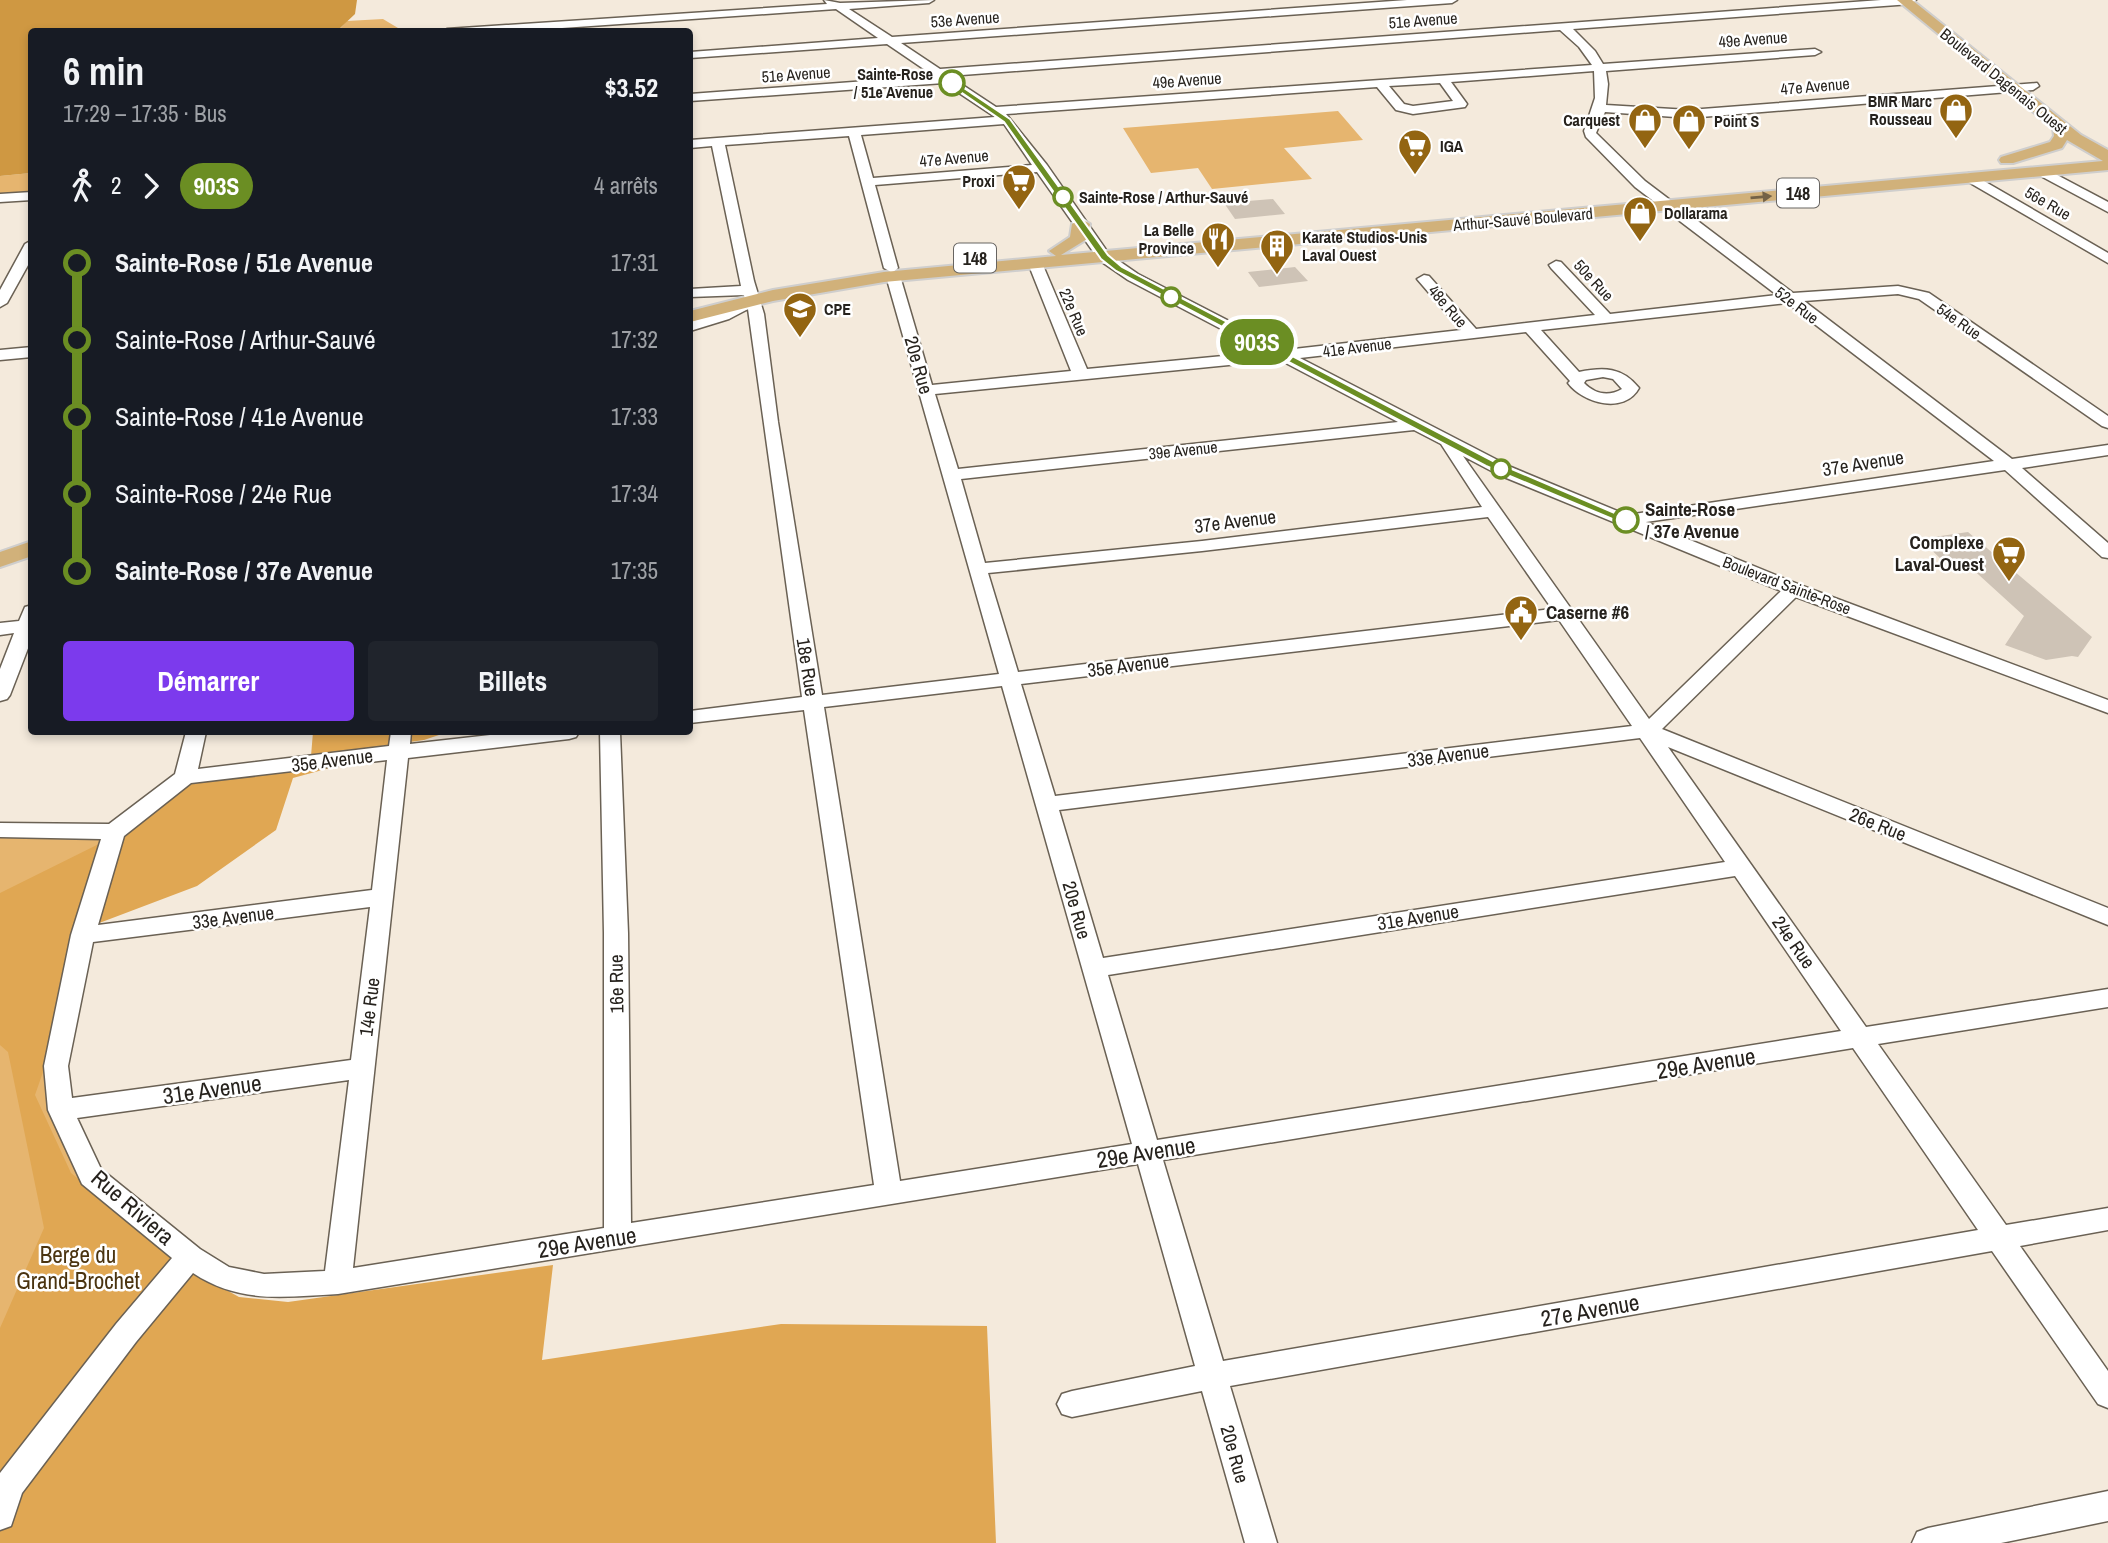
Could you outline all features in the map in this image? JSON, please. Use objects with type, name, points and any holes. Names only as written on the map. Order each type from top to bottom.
[{"type":"main road","name":"Boulevard Dagenais Ouest","points":[[1907,0],[1957,28],[2033,86],[2103,149]]},
{"type":"main road","name":"Boulevard Dagenais Ouest","points":[[1907,0],[2061,126],[2103,149]]},
{"type":"main road","points":[[2007,160],[2056,145],[2062,136],[2061,126]]},
{"type":"main road","points":[[1929,164],[2007,160],[2103,149]]},
{"type":"main road","name":"Arthur-Sauvé Boulevard","points":[[693,306],[892,272],[1058,251],[1155,253],[2042,171],[2103,149]]},
{"type":"main road","name":"Arthur-Sauvé Boulevard","points":[[892,272],[1035,263],[1101,252],[1748,181]]},
{"type":"main road","points":[[1058,251],[1078,239],[1081,224]]},
{"type":"main road","points":[[1133,277],[1136,263],[1155,253]]},
{"type":"main road","name":"Arthur-Sauvé Boulevard","points":[[693,316],[751,296]]},
{"type":"main road","points":[[0,546],[28,536]]},
{"type":"main road","points":[[0,560],[28,550]]},
{"type":"street","points":[[500,28],[833,3],[929,0]]},
{"type":"street","name":"53e Avenue","points":[[693,55],[1452,0]]},
{"type":"street","name":"51e Avenue","points":[[693,98],[1561,25],[1907,0]]},
{"type":"street","name":"Boulevard Sainte-Rose","points":[[833,3],[1007,120],[1101,252],[1133,277],[1518,476],[1793,589],[2108,707]]},
{"type":"street","points":[[1561,25],[1590,49],[1601,67]]},
{"type":"street","name":"49e Avenue","points":[[996,111],[1815,52]]},
{"type":"street","name":"52e Rue","points":[[1601,67],[1604,90],[1591,136],[1648,191],[2007,463],[2108,553]]},
{"type":"street","points":[[1380,83],[1400,107],[1413,110],[1461,104],[1443,79]]},
{"type":"street","name":"47e Avenue","points":[[1599,108],[1689,114],[2033,86]]},
{"type":"street","points":[[693,144],[1007,120]]},
{"type":"street","name":"20e Rue","points":[[854,132],[926,390],[1261,1543]]},
{"type":"street","name":"18e Rue","points":[[718,142],[757,314],[770,422],[889,1194]]},
{"type":"street","name":"47e Avenue","points":[[868,182],[1042,168]]},
{"type":"street","points":[[2042,171],[2108,208]]},
{"type":"street","name":"56e Rue","points":[[1970,177],[2108,259]]},
{"type":"street","points":[[0,198],[28,196]]},
{"type":"street","points":[[0,303],[28,251]]},
{"type":"street","name":"22e Rue","points":[[1035,263],[1082,375]]},
{"type":"street","name":"50e Rue","points":[[1556,265],[1606,318]]},
{"type":"street","name":"48e Rue","points":[[1424,279],[1472,333]]},
{"type":"street","points":[[693,293],[729,289],[751,296]]},
{"type":"street","name":"54e Rue","points":[[1788,298],[1911,291],[1924,296],[2108,423]]},
{"type":"street","points":[[693,326],[724,316],[751,296]]},
{"type":"street","name":"41e Avenue","points":[[926,390],[1282,355],[1788,298]]},
{"type":"street","points":[[1530,327],[1577,379]]},
{"type":"street","points":[[0,355],[28,352]]},
{"type":"street","name":"39e Avenue","points":[[951,475],[1415,425]]},
{"type":"street","name":"24e Rue","points":[[1440,438],[1481,489],[2108,1395]]},
{"type":"street","name":"37e Avenue","points":[[1626,520],[2108,450]]},
{"type":"street","points":[[1481,489],[1492,480],[1518,476]]},
{"type":"street","name":"37e Avenue","points":[[978,569],[1064,558],[1202,546],[1495,511]]},
{"type":"street","points":[[1648,731],[1793,589]]},
{"type":"street","name":"35e Avenue","points":[[693,717],[1566,613]]},
{"type":"street","points":[[0,629],[28,621]]},
{"type":"street","points":[[0,695],[28,625]]},
{"type":"street","name":"33e Avenue","points":[[1047,804],[1648,731]]},
{"type":"street","name":"26e Rue","points":[[1648,731],[2108,917]]},
{"type":"street","points":[[0,830],[114,832],[185,777],[195,735]]},
{"type":"street","name":"35e Avenue","points":[[185,777],[400,742],[518,735]]},
{"type":"street","name":"16e Rue","points":[[610,735],[616,933],[618,1237]]},
{"type":"street","name":"14e Rue","points":[[338,1282],[400,742]]},
{"type":"street","name":"Rue Riviera","points":[[0,1515],[9,1486],[127,1333],[190,1257],[91,1176],[61,1110],[55,1066],[83,934],[114,832]]},
{"type":"street","name":"31e Avenue","points":[[1094,968],[1742,867]]},
{"type":"street","name":"33e Avenue","points":[[83,934],[382,897]]},
{"type":"street","name":"29e Avenue","points":[[190,1257],[223,1278],[264,1286],[338,1282],[2108,998]]},
{"type":"street","name":"31e Avenue","points":[[61,1110],[362,1068]]},
{"type":"street","name":"27e Avenue","points":[[1072,1404],[1213,1376],[2108,1219]]},
{"type":"street","points":[[1928,1543],[2108,1506]]},
{"type":"shaded area","points":[[0,0],[357,0],[355,14],[340,28],[28,28],[28,173],[0,176]]},
{"type":"shaded area","points":[[383,19],[398,28],[341,28],[347,21]]},
{"type":"shaded area","points":[[1338,111],[1363,140],[1284,148],[1312,179],[1212,189],[1198,168],[1151,173],[1123,128]]},
{"type":"shaded area","points":[[28,173],[28,195],[0,196],[0,176]]},
{"type":"shaded area","name":"Berge du Grand-Brochet","points":[[0,830],[114,832],[56,1066],[91,1176],[0,1515]]},
{"type":"green space","points":[[313,735],[439,735],[424,740],[311,756]]},
{"type":"green space","points":[[392,751],[293,778],[276,830],[197,886],[94,925],[35,1095],[71,1173],[194,1272],[239,1297],[288,1302],[553,1265],[542,1360],[781,1324],[987,1326],[996,1543],[0,1543],[0,1328],[44,1228],[8,1052],[0,1045],[0,893],[123,832],[186,781]]},
{"type":"building","points":[[1273,199],[1285,214],[1235,219],[1224,203]]},
{"type":"building","name":"Karate Studios-Unis Laval Ouest","points":[[1295,267],[1308,281],[1259,287],[1248,272]]},
{"type":"building","name":"Complexe Laval-Ouest","points":[[1968,532],[2092,637],[2078,657],[2046,660],[2005,645],[2024,616],[1968,565],[1944,562],[1920,539]]},
{"type":"bus line","name":"903S","points":[[952,83],[1007,120],[1104,257],[1119,269],[1505,471],[1626,520]]},
{"type":"place","name":"Sainte-Rose / 51e Avenue","points":[[952,83]]},
{"type":"place","name":"BMR Marc Rousseau","points":[[1956,140]]},
{"type":"place","name":"Carquest","points":[[1645,150]]},
{"type":"place","name":"Point S","points":[[1689,151]]},
{"type":"place","name":"IGA","points":[[1415,176]]},
{"type":"place","name":"Sainte-Rose / Arthur-Sauvé","points":[[1063,197]]},
{"type":"place","name":"Proxi","points":[[1019,211]]},
{"type":"place","name":"Dollarama","points":[[1640,243]]},
{"type":"place","name":"La Belle Province","points":[[1218,269]]},
{"type":"place","name":"Karate Studios-Unis Laval Ouest","points":[[1277,276]]},
{"type":"place","name":"CPE","points":[[800,339]]},
{"type":"place","name":"Sainte-Rose / 37e Avenue","points":[[1626,520]]},
{"type":"place","name":"Complexe Laval-Ouest","points":[[2009,583]]},
{"type":"place","name":"Caserne #6","points":[[1521,642]]}]
